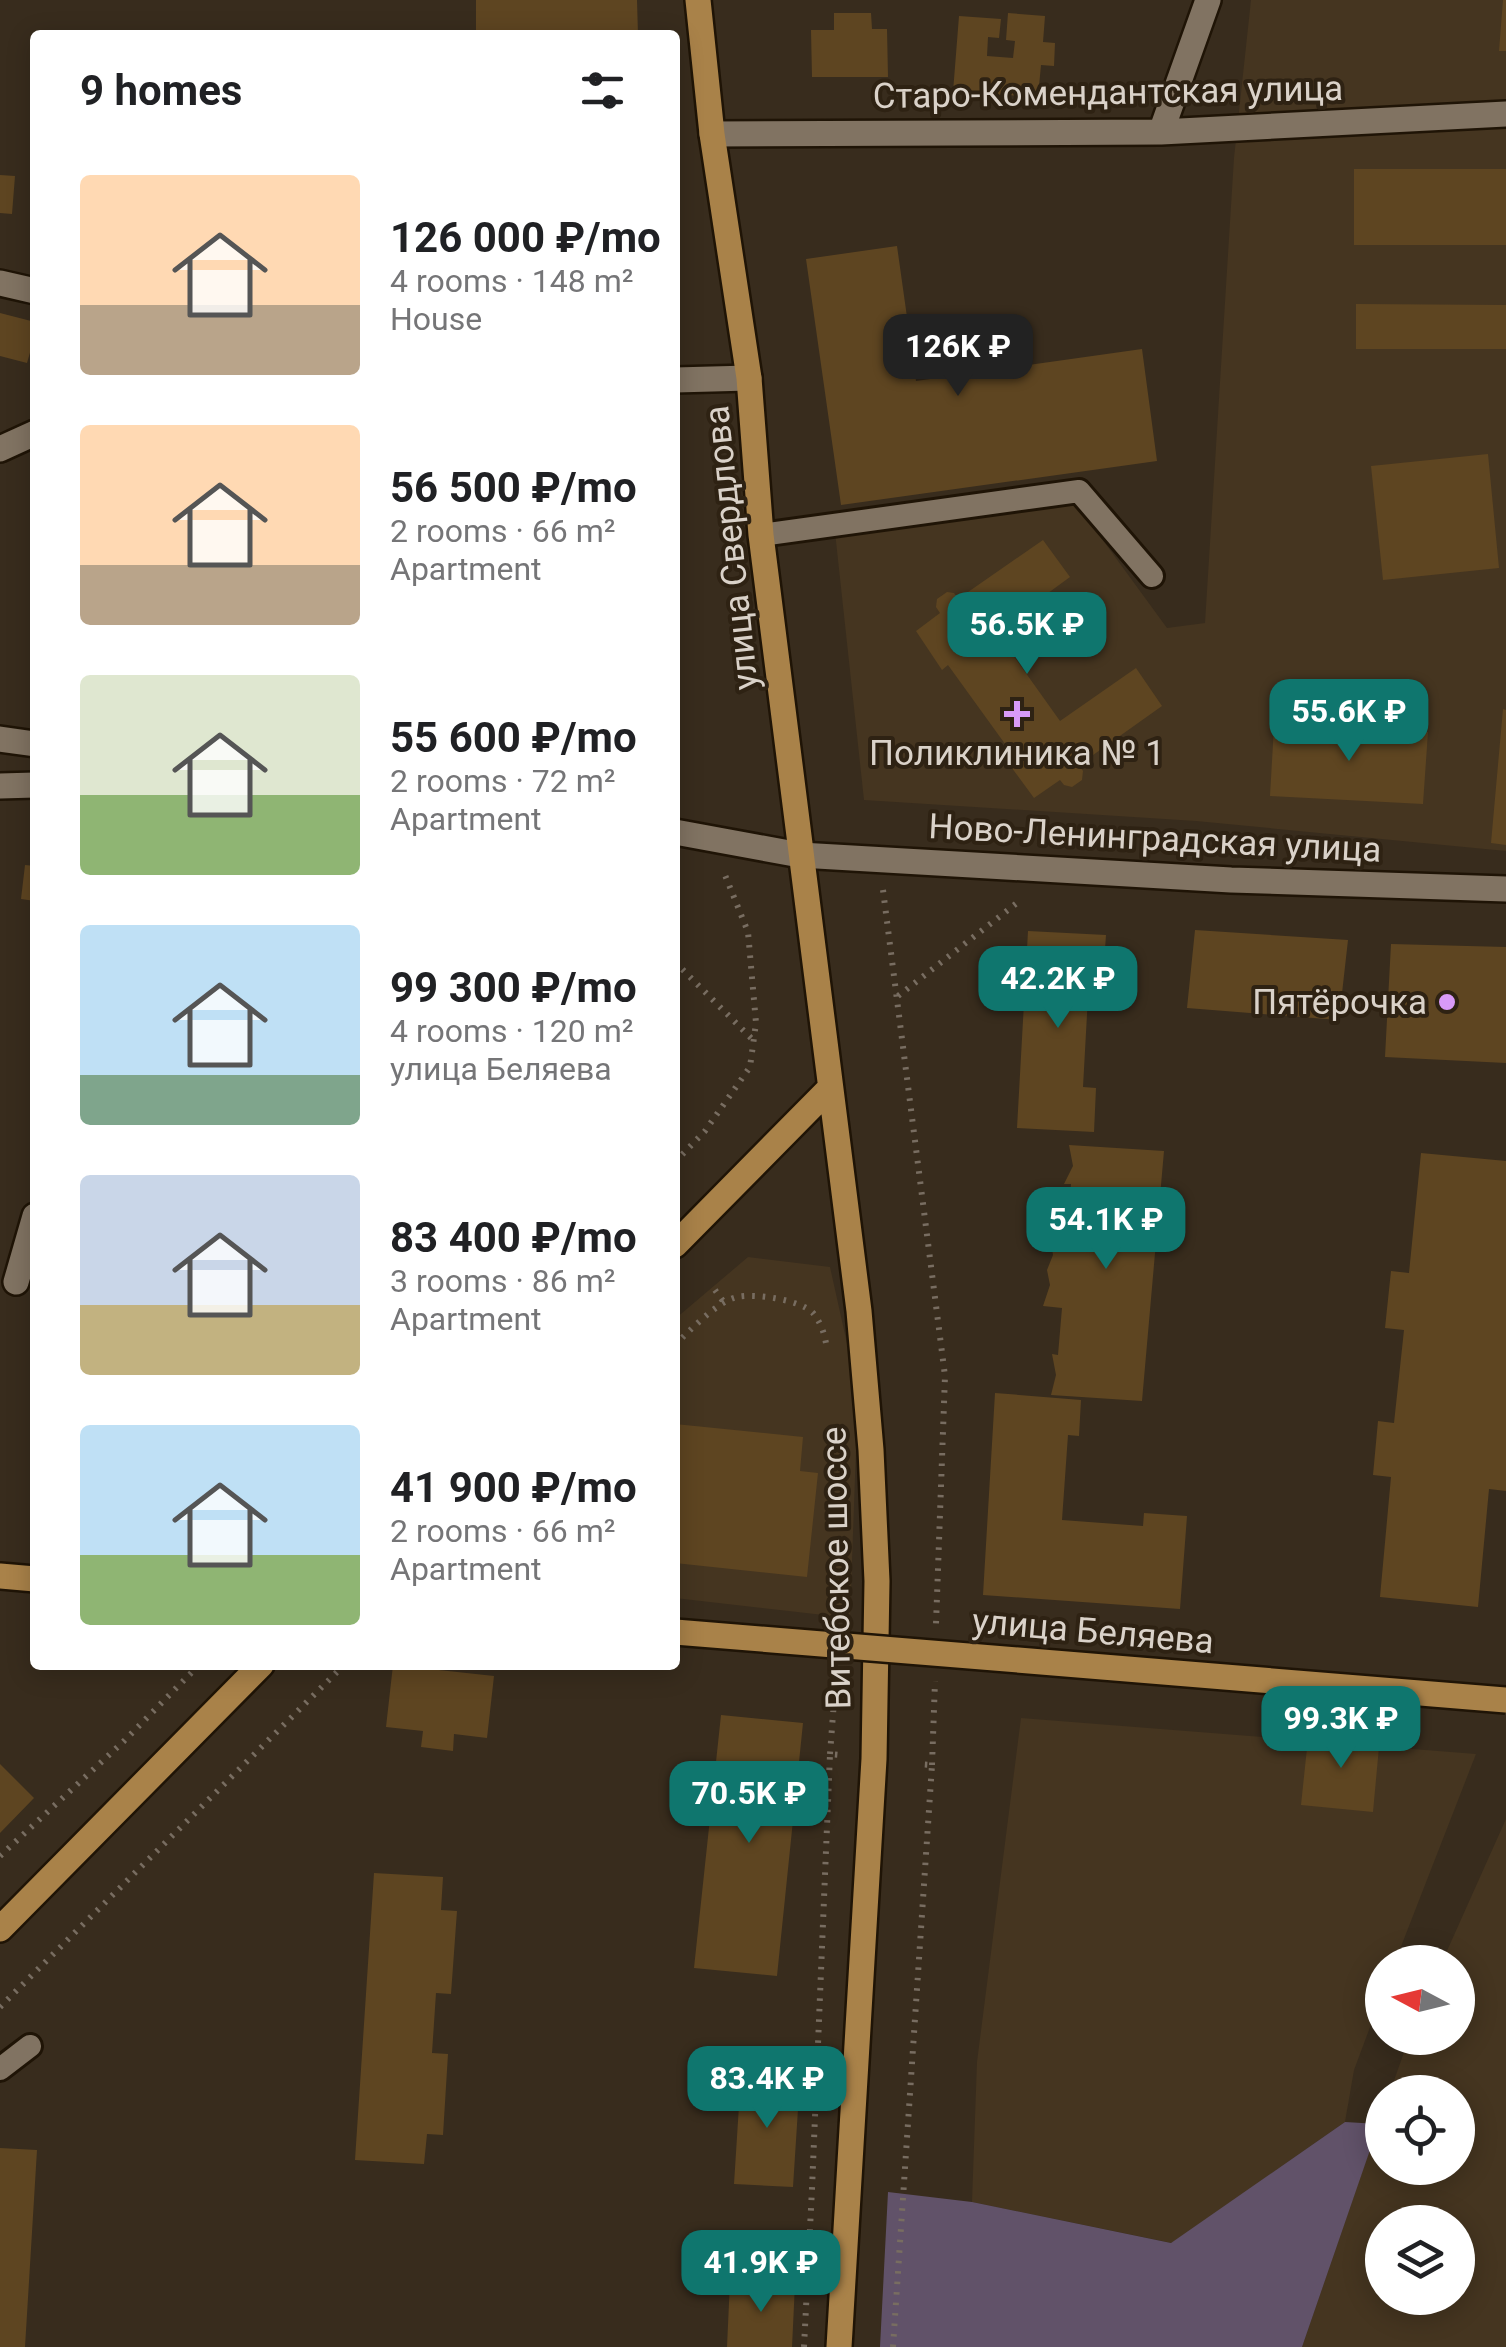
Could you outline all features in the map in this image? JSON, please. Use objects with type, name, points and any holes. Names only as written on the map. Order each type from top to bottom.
[{"type":"main road","name":"улица Свердлова","points":[[698,0],[712,134],[750,378],[761,535],[830,1089]]},
{"type":"main road","points":[[680,1241],[830,1089]]},
{"type":"main road","name":"Витебское шоссе","points":[[830,1089],[859,1312],[877,1581],[874,1759],[839,2347]]},
{"type":"main road","points":[[0,1576],[30,1579]]},
{"type":"main road","name":"улица Беляева","points":[[680,1632],[1506,1700]]},
{"type":"main road","points":[[0,1929],[256,1670]]},
{"type":"street","points":[[1161,132],[1208,0]]},
{"type":"street","name":"Старо-Комендантская улица","points":[[712,134],[1161,132],[1506,114]]},
{"type":"street","points":[[0,283],[30,290]]},
{"type":"street","points":[[680,380],[750,378]]},
{"type":"street","points":[[0,449],[30,435]]},
{"type":"street","points":[[0,739],[30,743]]},
{"type":"street","points":[[0,786],[30,786]]},
{"type":"street","name":"Ново-Ленинградская улица","points":[[680,833],[800,855],[1231,880],[1506,889]]},
{"type":"street","points":[[16,1282],[30,1233]]},
{"type":"lane","points":[[761,535],[1079,491],[1152,576]]},
{"type":"lane","points":[[0,2069],[30,2046]]},
{"type":"path","points":[[680,1157],[705,1131],[750,1067],[756,1023],[748,932],[710,838]]},
{"type":"path","points":[[879,860],[946,1376],[936,1628]]},
{"type":"path","points":[[897,997],[1060,870]]},
{"type":"path","points":[[680,967],[754,1041]]},
{"type":"path","points":[[715,1290],[725,1304]]},
{"type":"path","points":[[680,1340],[704,1317],[736,1297],[776,1298],[810,1310],[824,1332],[828,1351]]},
{"type":"path","points":[[923,1301],[936,1299]]},
{"type":"path","points":[[817,1320],[831,1317]]},
{"type":"path","points":[[893,2347],[932,1765],[935,1667]]},
{"type":"path","points":[[0,1856],[194,1670]]},
{"type":"path","points":[[0,2008],[339,1670]]},
{"type":"path","points":[[804,2347],[836,1674]]},
{"type":"path","points":[[830,1754],[842,1755]]},
{"type":"path","points":[[917,1764],[932,1765]]},
{"type":"shaded area","points":[[1251,0],[1506,0],[1506,851],[1196,821],[864,800],[835,532],[1072,498],[1167,628],[1205,623],[1234,158]]},
{"type":"shaded area","points":[[748,1257],[830,1267],[858,1393],[850,1618],[680,1599],[680,1315]]},
{"type":"shaded area","points":[[1021,1718],[1476,1754],[1402,1945],[1365,1945],[1365,2041],[1354,2070],[1345,2122],[1172,2243],[972,2202],[977,2062]]},
{"type":"shaded area","points":[[1506,1819],[1506,2347],[1302,2347],[1365,2164],[1365,2185],[1475,2185],[1475,2075],[1396,2075],[1403,2055],[1475,2055],[1475,1945],[1450,1945]]},
{"type":"shaded area","points":[[1345,2122],[1365,2123],[1365,2165],[1302,2347],[880,2347],[888,2192],[972,2202],[1171,2243]]},
{"type":"building","points":[[476,0],[637,0],[638,30],[476,30]]},
{"type":"building","points":[[1503,0],[1506,51],[1499,51]]},
{"type":"building","points":[[834,13],[871,13],[872,29],[887,29],[888,77],[812,77],[811,30],[834,30]]},
{"type":"building","points":[[1008,13],[1045,16],[1043,42],[1055,43],[1054,66],[1041,65],[1038,97],[953,92],[959,16],[1001,19],[999,38],[988,37],[987,56],[1013,58],[1015,41],[1006,40]]},
{"type":"building","points":[[1354,169],[1506,169],[1506,245],[1354,245]]},
{"type":"building","points":[[0,175],[15,176],[12,214],[0,213]]},
{"type":"building","points":[[897,246],[916,381],[1142,349],[1157,461],[841,505],[806,259]]},
{"type":"building","points":[[1356,304],[1506,305],[1506,349],[1356,349]]},
{"type":"building","points":[[0,313],[30,321],[27,363],[0,356]]},
{"type":"building","points":[[1488,454],[1499,568],[1383,580],[1371,466]]},
{"type":"building","points":[[1043,540],[1070,577],[996,631],[1060,721],[1136,668],[1162,706],[1079,765],[1082,780],[1072,787],[1060,780],[1034,798],[1006,760],[1013,755],[948,665],[942,670],[916,631],[940,613],[937,599],[947,592],[958,599]]},
{"type":"building","points":[[1503,709],[1506,710],[1506,845],[1491,843]]},
{"type":"building","points":[[1274,726],[1428,732],[1423,804],[1270,796]]},
{"type":"building","points":[[25,865],[30,866],[30,900],[21,899]]},
{"type":"building","points":[[1195,930],[1348,940],[1339,1020],[1187,1008]]},
{"type":"building","points":[[1028,931],[1106,935],[1103,978],[1089,978],[1083,1087],[1096,1088],[1094,1132],[1017,1128]]},
{"type":"building","name":"Пятёрочка","points":[[1391,944],[1506,947],[1506,1063],[1385,1057]]},
{"type":"building","points":[[1069,1145],[1164,1151],[1142,1401],[1051,1395],[1056,1375],[1052,1354],[1058,1355],[1062,1308],[1043,1306],[1050,1285],[1047,1270],[1053,1255],[1049,1231],[1067,1233],[1071,1184],[1064,1184],[1073,1166]]},
{"type":"building","points":[[1421,1153],[1506,1161],[1506,1491],[1489,1489],[1478,1607],[1380,1597],[1391,1477],[1373,1475],[1378,1421],[1394,1423],[1404,1330],[1385,1328],[1391,1271],[1409,1273]]},
{"type":"building","points":[[995,1393],[1081,1400],[1079,1436],[1068,1435],[1062,1520],[1143,1526],[1144,1513],[1187,1516],[1180,1609],[983,1595]]},
{"type":"building","points":[[680,1425],[803,1437],[800,1471],[818,1473],[807,1577],[680,1564]]},
{"type":"building","points":[[392,1670],[494,1676],[487,1738],[454,1734],[453,1751],[421,1747],[423,1731],[386,1727]]},
{"type":"building","points":[[721,1715],[803,1723],[777,1976],[694,1968]]},
{"type":"building","points":[[1309,1729],[1380,1736],[1373,1812],[1301,1805]]},
{"type":"building","points":[[0,1764],[34,1798],[0,1833]]},
{"type":"building","points":[[374,1873],[443,1877],[441,1910],[457,1911],[451,1994],[436,1993],[432,2053],[448,2054],[443,2135],[427,2134],[424,2164],[355,2160]]},
{"type":"building","points":[[741,2074],[800,2078],[793,2187],[734,2184]]},
{"type":"building","points":[[0,2148],[37,2150],[25,2347],[0,2347]]},
{"type":"building","points":[[730,2281],[795,2284],[792,2347],[727,2347]]},
{"type":"place","name":"Поликлиника № 1","points":[[1017,714]]},
{"type":"place","name":"Пятёрочка","points":[[1447,1002]]}]
